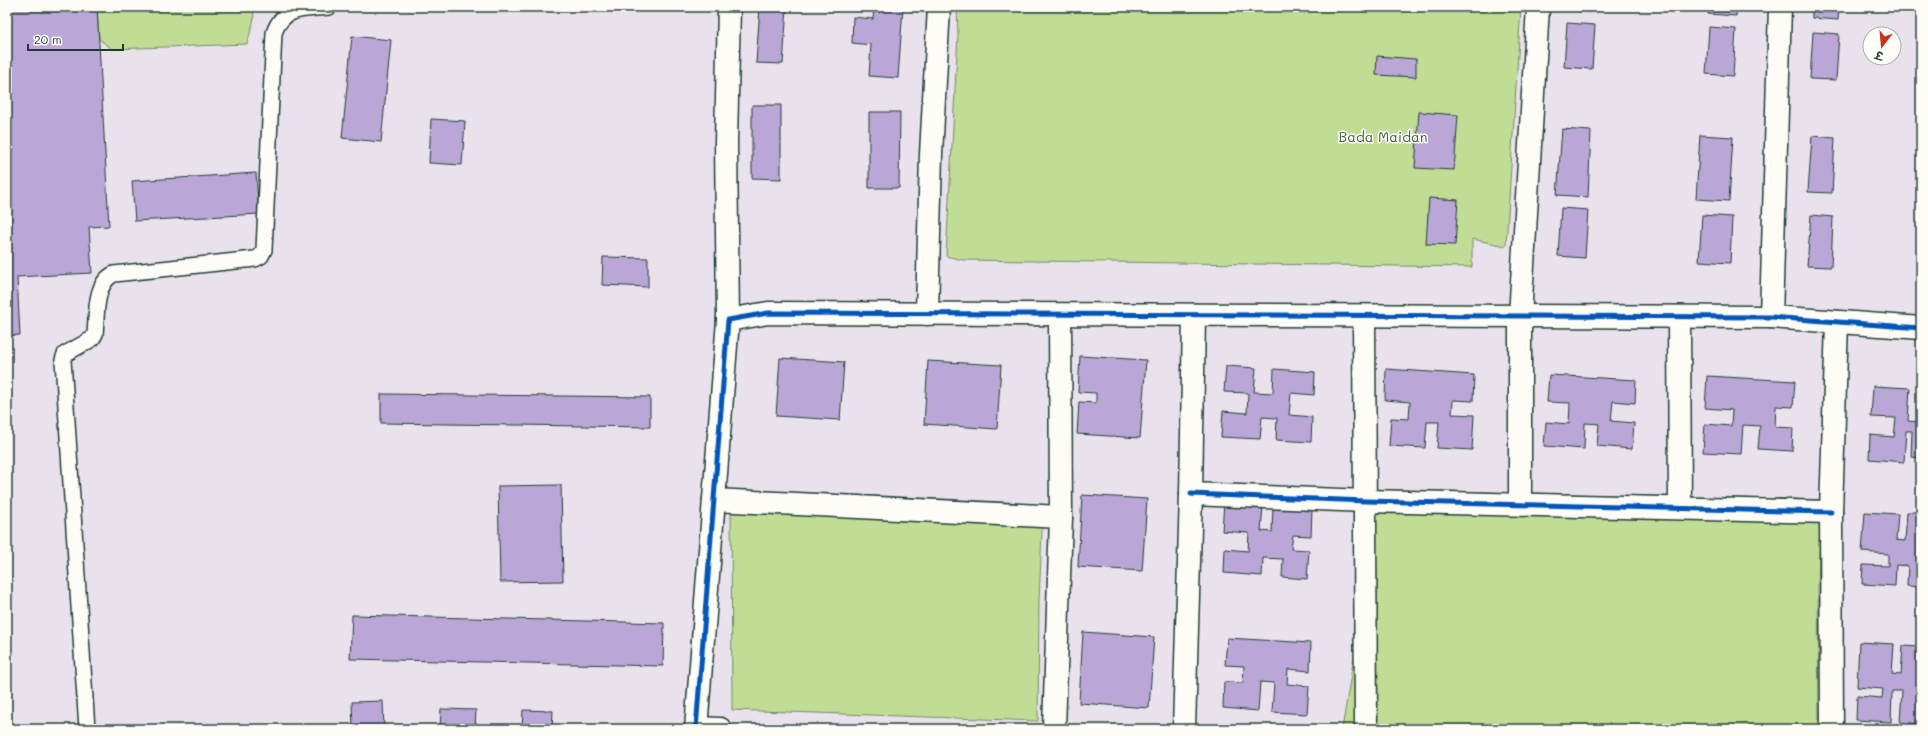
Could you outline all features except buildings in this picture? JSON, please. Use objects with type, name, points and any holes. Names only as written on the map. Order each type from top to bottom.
[{"type":"street","points":[[720,729],[696,728],[728,320],[726,142],[729,7]]},
{"type":"street","points":[[927,314],[931,154],[939,7]]},
{"type":"street","points":[[1520,504],[1520,317],[1538,7]]},
{"type":"street","points":[[1771,317],[1780,7]]},
{"type":"street","points":[[728,320],[768,313],[1771,317],[1921,328]]},
{"type":"street","points":[[1054,729],[1061,517],[1060,315]]},
{"type":"street","points":[[1184,729],[1191,494],[1194,315]]},
{"type":"street","points":[[1364,316],[1366,729]]},
{"type":"street","points":[[1679,317],[1680,507]]},
{"type":"street","points":[[1832,729],[1831,512],[1837,322]]},
{"type":"street","points":[[1191,494],[1366,501],[1680,507],[1831,512]]},
{"type":"street","points":[[714,500],[1061,517]]},
{"type":"lane","points":[[87,729],[63,360],[65,354],[92,340],[95,334],[101,287],[108,277],[114,274],[255,258],[261,256],[264,250],[274,33],[277,24],[283,15],[292,12],[329,7]]},
{"type":"green space","points":[[97,7],[253,7],[254,19],[247,44],[112,49],[99,39]]},
{"type":"green space","name":"Bada Maidan","points":[[957,7],[1521,7],[1506,246],[1472,239],[1472,267],[963,260],[946,256],[958,34]]},
{"type":"green space","points":[[1354,489],[1821,500],[1818,585],[1819,729],[1342,729],[1354,656]]},
{"type":"green space","points":[[731,498],[1043,508],[1039,601],[1038,721],[732,710]]},
{"type":"cycle path","points":[[696,729],[728,320],[768,313],[1771,317],[1921,328]]},
{"type":"cycle path","points":[[1191,494],[1366,501],[1831,512]]}]
